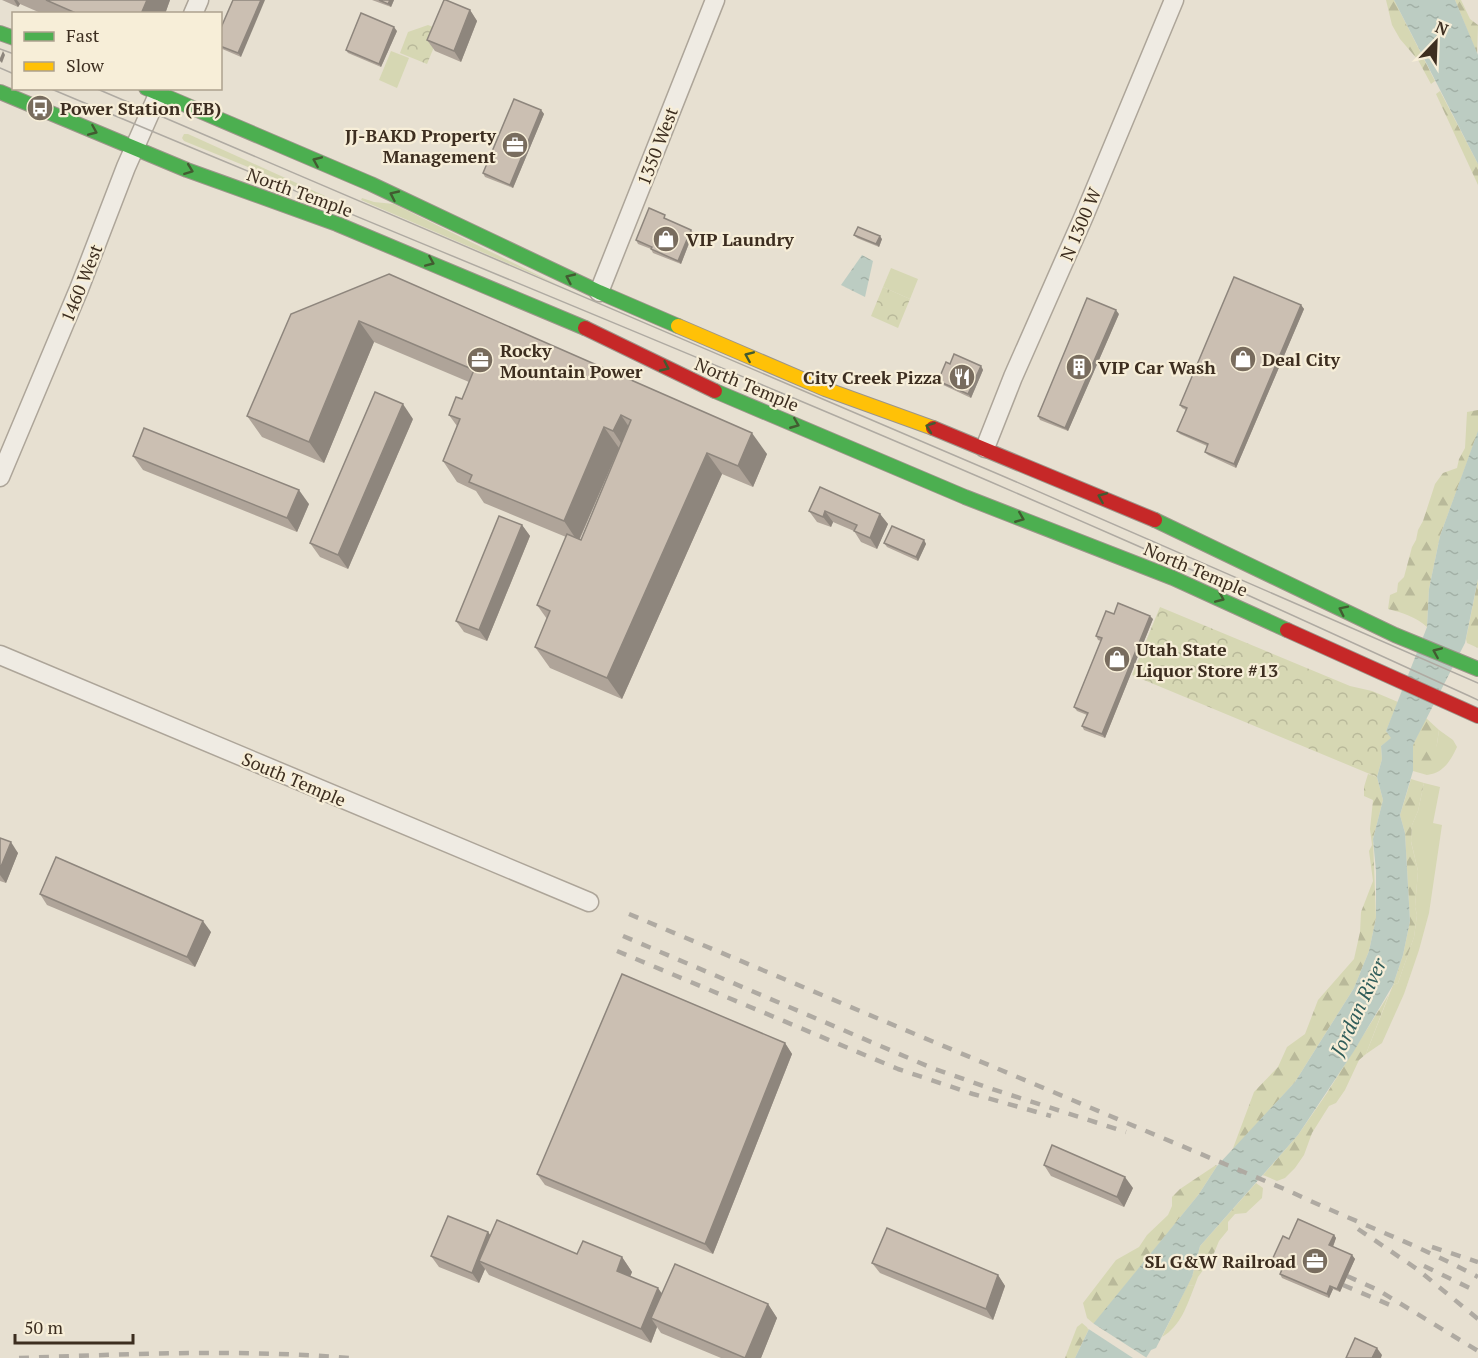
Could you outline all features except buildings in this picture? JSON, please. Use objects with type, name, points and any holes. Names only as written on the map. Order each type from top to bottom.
[{"type":"main road","name":"North Temple","points":[[155,90],[371,184],[599,292],[825,389],[985,448],[1156,520],[1395,635],[1478,669]]},
{"type":"main road","name":"North Temple","points":[[0,92],[134,148],[406,251],[566,319],[721,394],[965,496],[1173,578],[1478,716]]},
{"type":"street","name":"1350 West","points":[[599,292],[715,0]]},
{"type":"street","name":"N 1300 W","points":[[985,448],[1013,376],[1174,0]]},
{"type":"street","name":"1460 West","points":[[0,477],[79,289],[155,90]]},
{"type":"street","name":"South Temple","points":[[0,655],[589,902]]},
{"type":"green space","points":[[1386,0],[1394,0],[1435,81],[1431,84],[1418,60],[1400,39],[1392,25]]},
{"type":"green space","points":[[1455,0],[1461,0],[1470,19],[1478,25],[1477,54]]},
{"type":"green space","points":[[428,25],[441,30],[427,64],[400,53],[408,32]]},
{"type":"green space","points":[[391,51],[409,58],[397,88],[379,80]]},
{"type":"green space","points":[[1440,91],[1478,164],[1478,185],[1436,94]]},
{"type":"green space","points":[[184,134],[325,196],[324,198],[184,141],[182,138]]},
{"type":"green space","points":[[362,198],[394,204],[556,284],[361,200]]},
{"type":"green space","points":[[891,268],[918,279],[910,299],[883,287]]},
{"type":"green space","points":[[883,287],[910,299],[898,328],[871,316]]},
{"type":"green space","points":[[1478,410],[1478,432],[1440,536],[1429,589],[1427,627],[1409,616],[1388,609],[1390,595],[1397,592],[1398,583],[1404,577],[1412,547],[1435,484],[1443,473],[1457,468],[1465,448],[1467,412]]},
{"type":"green space","points":[[1478,579],[1478,648],[1467,643],[1466,639]]},
{"type":"green space","points":[[1160,607],[1350,686],[1372,691],[1398,702],[1386,731],[1392,738],[1381,746],[1382,759],[1377,777],[1132,675]]},
{"type":"green space","points":[[1426,718],[1439,730],[1434,764],[1427,775],[1413,771],[1413,745]]},
{"type":"green space","points":[[1439,730],[1453,740],[1457,747],[1445,766],[1427,775],[1437,744]]},
{"type":"green space","points":[[1368,774],[1377,777],[1383,800],[1373,839],[1376,918],[1369,951],[1354,988],[1295,1082],[1232,1151],[1254,1092],[1278,1067],[1287,1047],[1305,1034],[1318,1000],[1354,959],[1360,932],[1361,912],[1373,881],[1369,851],[1372,845],[1370,829],[1373,800],[1364,796]]},
{"type":"green space","points":[[1411,779],[1424,783],[1418,811],[1412,825],[1411,842],[1418,871],[1415,907],[1417,915],[1414,937],[1398,983],[1393,985],[1403,955],[1410,921],[1405,833],[1400,815]]},
{"type":"green space","points":[[1424,783],[1440,787],[1433,823],[1442,825],[1429,913],[1404,994],[1382,1043],[1366,1054],[1393,985],[1398,983],[1414,937],[1418,871],[1411,841],[1412,825],[1418,811]]},
{"type":"green space","points":[[1389,994],[1366,1054],[1359,1060],[1345,1090],[1336,1103],[1329,1106],[1312,1133],[1304,1155],[1295,1168],[1285,1178],[1277,1181],[1263,1175],[1298,1135]]},
{"type":"green space","points":[[1216,1165],[1199,1194],[1094,1324],[1087,1318],[1083,1303],[1116,1260],[1139,1247],[1147,1235],[1168,1215],[1172,1206],[1172,1197]]},
{"type":"green space","points":[[1256,1183],[1263,1188],[1262,1198],[1246,1213],[1235,1214],[1228,1222],[1228,1230],[1219,1241],[1212,1258],[1195,1285],[1187,1286],[1192,1277],[1200,1246]]},
{"type":"green space","points":[[1195,1285],[1179,1321],[1162,1337],[1187,1286]]},
{"type":"green space","points":[[1082,1323],[1089,1329],[1075,1358],[1065,1358],[1077,1327]]},
{"type":"water","points":[[1394,0],[1455,0],[1478,55],[1478,164]]},
{"type":"water","points":[[862,255],[873,261],[865,297],[841,285]]},
{"type":"water","name":"Jordan River","points":[[1478,431],[1478,579],[1465,643],[1413,745],[1413,771],[1400,815],[1405,833],[1410,921],[1403,955],[1393,985],[1354,1051],[1298,1135],[1200,1246],[1192,1277],[1156,1348],[1151,1350],[1146,1358],[1075,1358],[1089,1329],[1199,1194],[1217,1166],[1295,1082],[1354,988],[1369,951],[1376,918],[1373,839],[1383,800],[1377,777],[1382,759],[1381,746],[1391,738],[1386,731],[1427,627],[1429,589],[1440,536]]},
{"type":"pier","points":[[1091,1322],[1147,1358],[1133,1358],[1087,1328]]},
{"type":"tram line","points":[[0,49],[12,53]]},
{"type":"tram line","points":[[0,68],[12,73]]},
{"type":"tram line","points":[[54,90],[989,481],[1211,578],[1478,700]]},
{"type":"tram line","points":[[100,90],[1005,477],[1478,683]]},
{"type":"railway","points":[[629,914],[1289,1191],[1432,1254],[1478,1277]]},
{"type":"railway","points":[[623,936],[932,1068],[1126,1132]]},
{"type":"railway","points":[[617,951],[898,1069],[973,1094],[1051,1116]]},
{"type":"railway","points":[[1358,1229],[1417,1269],[1478,1319]]},
{"type":"railway","points":[[1432,1247],[1478,1262]]},
{"type":"railway","points":[[1424,1266],[1478,1292]]},
{"type":"railway","points":[[1347,1276],[1378,1290],[1478,1351]]},
{"type":"railway","points":[[1343,1285],[1390,1305]]},
{"type":"railway","points":[[19,1358],[226,1353],[350,1358]]},
{"type":"traffic: fast","points":[[0,33],[12,37]]},
{"type":"traffic: fast","points":[[151,90],[371,184],[599,292],[678,326]]},
{"type":"traffic: fast","points":[[0,92],[187,170],[337,224],[585,328]]},
{"type":"traffic: fast","points":[[715,391],[965,497],[1173,578],[1287,630]]},
{"type":"traffic: fast","points":[[1155,520],[1395,635],[1478,669]]},
{"type":"traffic: slow","points":[[678,326],[825,389],[933,428]]},
{"type":"traffic: jam","points":[[585,328],[715,391]]},
{"type":"traffic: jam","points":[[933,428],[1155,520]]},
{"type":"traffic: jam","points":[[1287,630],[1478,716]]},
{"type":"place","name":"Power Station (EB)","points":[[40,108]]},
{"type":"place","name":"JJ-BAKD Property Management","points":[[515,145]]},
{"type":"place","name":"VIP Laundry","points":[[666,239]]},
{"type":"place","name":"Deal City","points":[[1243,359]]},
{"type":"place","name":"Rocky Mountain Power","points":[[480,360]]},
{"type":"place","name":"VIP Car Wash","points":[[1079,367]]},
{"type":"place","name":"City Creek Pizza","points":[[962,377]]},
{"type":"place","name":"Utah State Liquor Store #13","points":[[1117,659]]},
{"type":"place","name":"SL G&W Railroad","points":[[1315,1261]]}]
